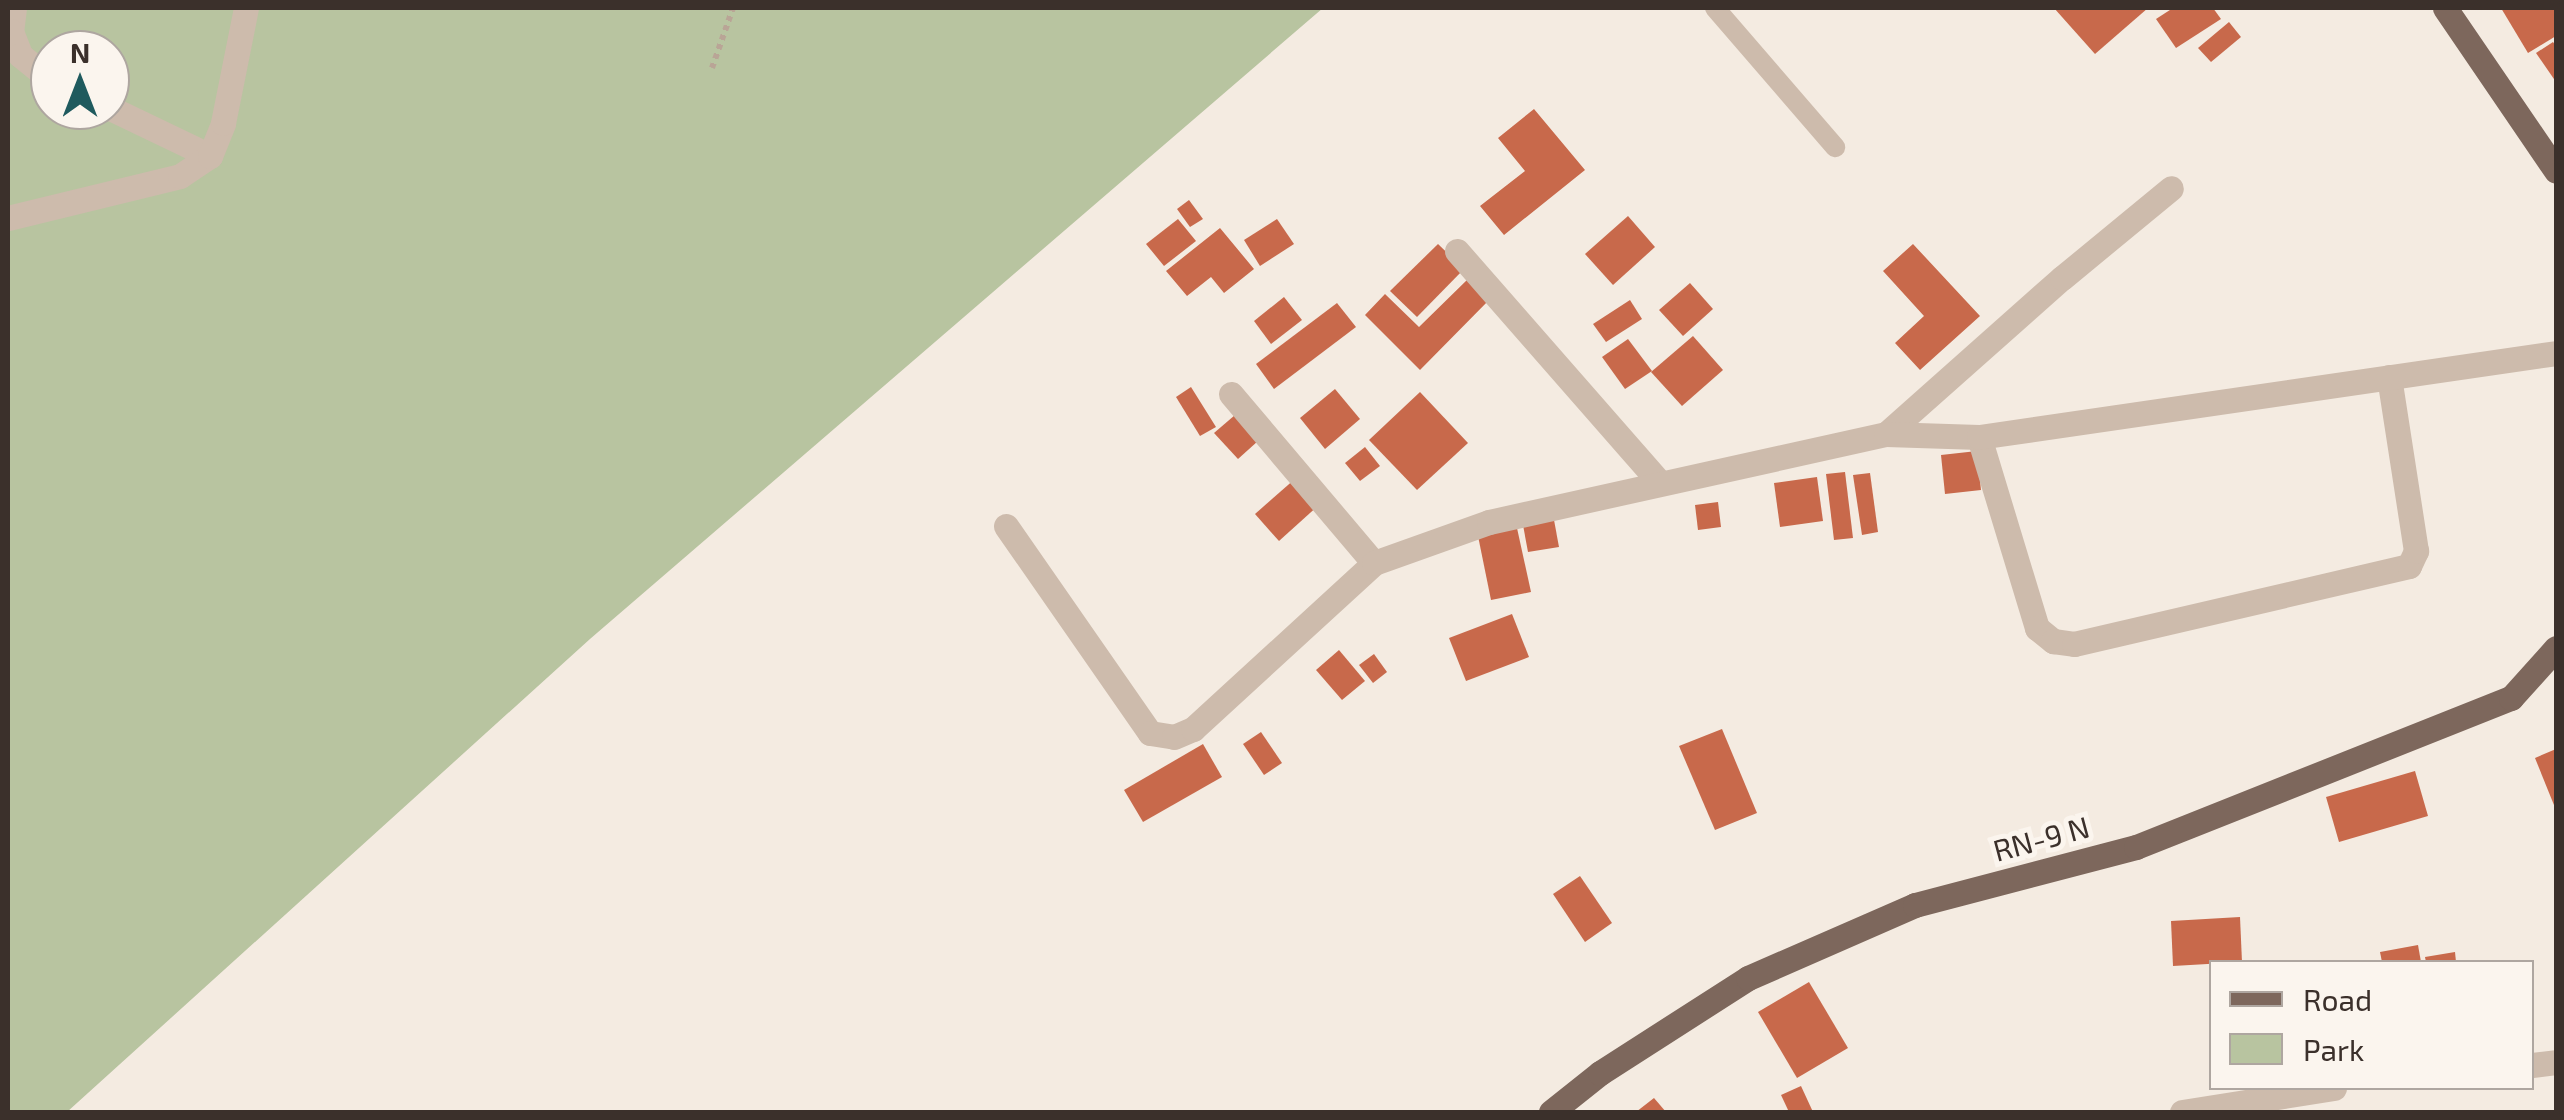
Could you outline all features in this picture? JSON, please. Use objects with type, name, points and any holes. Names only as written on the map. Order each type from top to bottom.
[{"type":"main road","points":[[2445,8],[2556,172]]},
{"type":"main road","name":"RN-9 N","points":[[1551,1112],[1600,1073],[1748,978],[1915,905],[2136,847],[2493,706],[2510,698],[2556,648]]},
{"type":"street","points":[[14,8],[11,30],[20,54],[30,62]]},
{"type":"street","points":[[8,218],[180,176],[210,156],[223,124],[246,8]]},
{"type":"street","points":[[130,118],[210,156]]},
{"type":"street","points":[[1886,434],[2062,278],[2172,188]]},
{"type":"street","points":[[1456,251],[1659,482]]},
{"type":"street","points":[[1006,526],[1150,733],[1174,737],[1194,729],[1374,562],[1489,522],[1886,434],[1979,437],[2556,353]]},
{"type":"street","points":[[1979,437],[2036,628],[2052,641],[2074,644],[2409,566],[2416,551],[2389,377]]},
{"type":"street","points":[[1231,394],[1374,562]]},
{"type":"street","points":[[2182,1112],[2321,1090]]},
{"type":"lane","points":[[1715,8],[1836,148]]},
{"type":"path","points":[[712,68],[733,8]]},
{"type":"green space","points":[[8,8],[1323,8],[590,639],[67,1112],[8,1112]]},
{"type":"building","points":[[2054,8],[2148,8],[2095,54]]},
{"type":"building","points":[[2173,8],[2213,8],[2221,19],[2176,48],[2156,19]]},
{"type":"building","points":[[2501,8],[2554,8],[2556,36],[2528,53]]},
{"type":"building","points":[[2229,22],[2241,37],[2211,62],[2198,48]]},
{"type":"building","points":[[2553,42],[2556,46],[2556,82],[2536,53]]},
{"type":"building","points":[[1534,109],[1585,170],[1504,235],[1480,206],[1525,171],[1498,138]]},
{"type":"building","points":[[1189,200],[1203,219],[1190,227],[1177,209]]},
{"type":"building","points":[[1628,216],[1655,247],[1613,285],[1585,254]]},
{"type":"building","points":[[1178,219],[1196,241],[1164,266],[1146,244]]},
{"type":"building","points":[[1277,219],[1294,244],[1260,266],[1244,240]]},
{"type":"building","points":[[1220,228],[1254,269],[1224,293],[1211,277],[1187,296],[1166,271]]},
{"type":"building","points":[[1438,244],[1464,269],[1417,317],[1390,291]]},
{"type":"building","points":[[1913,244],[1980,316],[1920,370],[1895,343],[1924,316],[1883,271]]},
{"type":"building","points":[[1469,278],[1491,298],[1420,370],[1365,315],[1385,294],[1419,327]]},
{"type":"building","points":[[1690,283],[1713,309],[1683,336],[1659,310]]},
{"type":"building","points":[[1284,297],[1302,320],[1271,344],[1254,321]]},
{"type":"building","points":[[1630,300],[1642,319],[1606,342],[1593,324]]},
{"type":"building","points":[[1337,303],[1356,327],[1274,389],[1256,364]]},
{"type":"building","points":[[1693,336],[1723,370],[1682,406],[1651,372]]},
{"type":"building","points":[[1628,339],[1652,371],[1625,389],[1602,357]]},
{"type":"building","points":[[1191,387],[1216,427],[1200,436],[1176,397]]},
{"type":"building","points":[[1335,389],[1360,419],[1325,449],[1300,418]]},
{"type":"building","points":[[1420,392],[1468,443],[1417,490],[1369,440]]},
{"type":"building","points":[[1235,415],[1258,441],[1238,459],[1214,433]]},
{"type":"building","points":[[1365,447],[1380,466],[1360,481],[1345,463]]},
{"type":"building","points":[[1977,451],[1981,490],[1945,494],[1941,455]]},
{"type":"building","points":[[1845,472],[1853,538],[1834,540],[1826,474]]},
{"type":"building","points":[[1870,473],[1878,532],[1862,535],[1853,475]]},
{"type":"building","points":[[1817,477],[1823,521],[1780,527],[1774,483]]},
{"type":"building","points":[[1296,478],[1320,504],[1279,541],[1255,514]]},
{"type":"building","points":[[1718,502],[1721,527],[1698,530],[1695,505]]},
{"type":"building","points":[[1554,520],[1559,547],[1528,552],[1523,525]]},
{"type":"building","points":[[1517,528],[1531,592],[1491,600],[1478,536]]},
{"type":"building","points":[[1512,614],[1529,657],[1466,681],[1449,638]]},
{"type":"building","points":[[1339,650],[1365,681],[1342,700],[1316,670]]},
{"type":"building","points":[[1374,654],[1387,672],[1373,683],[1359,665]]},
{"type":"building","points":[[1722,729],[1757,813],[1715,830],[1679,746]]},
{"type":"building","points":[[1261,732],[1282,763],[1264,775],[1243,744]]},
{"type":"building","points":[[1203,744],[1222,777],[1143,822],[1124,790]]},
{"type":"building","points":[[2556,749],[2556,810],[2535,758]]},
{"type":"building","points":[[2415,771],[2428,816],[2339,842],[2326,797]]},
{"type":"building","points":[[1580,876],[1612,923],[1585,942],[1553,894]]},
{"type":"building","points":[[2240,917],[2242,960],[2173,966],[2171,921]]},
{"type":"building","points":[[2418,945],[2421,960],[2382,960],[2380,952]]},
{"type":"building","points":[[2455,952],[2456,960],[2426,960],[2425,957]]},
{"type":"building","points":[[1809,982],[1848,1048],[1797,1078],[1758,1012]]},
{"type":"building","points":[[1801,1086],[1813,1112],[1789,1112],[1781,1095]]},
{"type":"building","points":[[1654,1098],[1666,1112],[1636,1112]]}]
